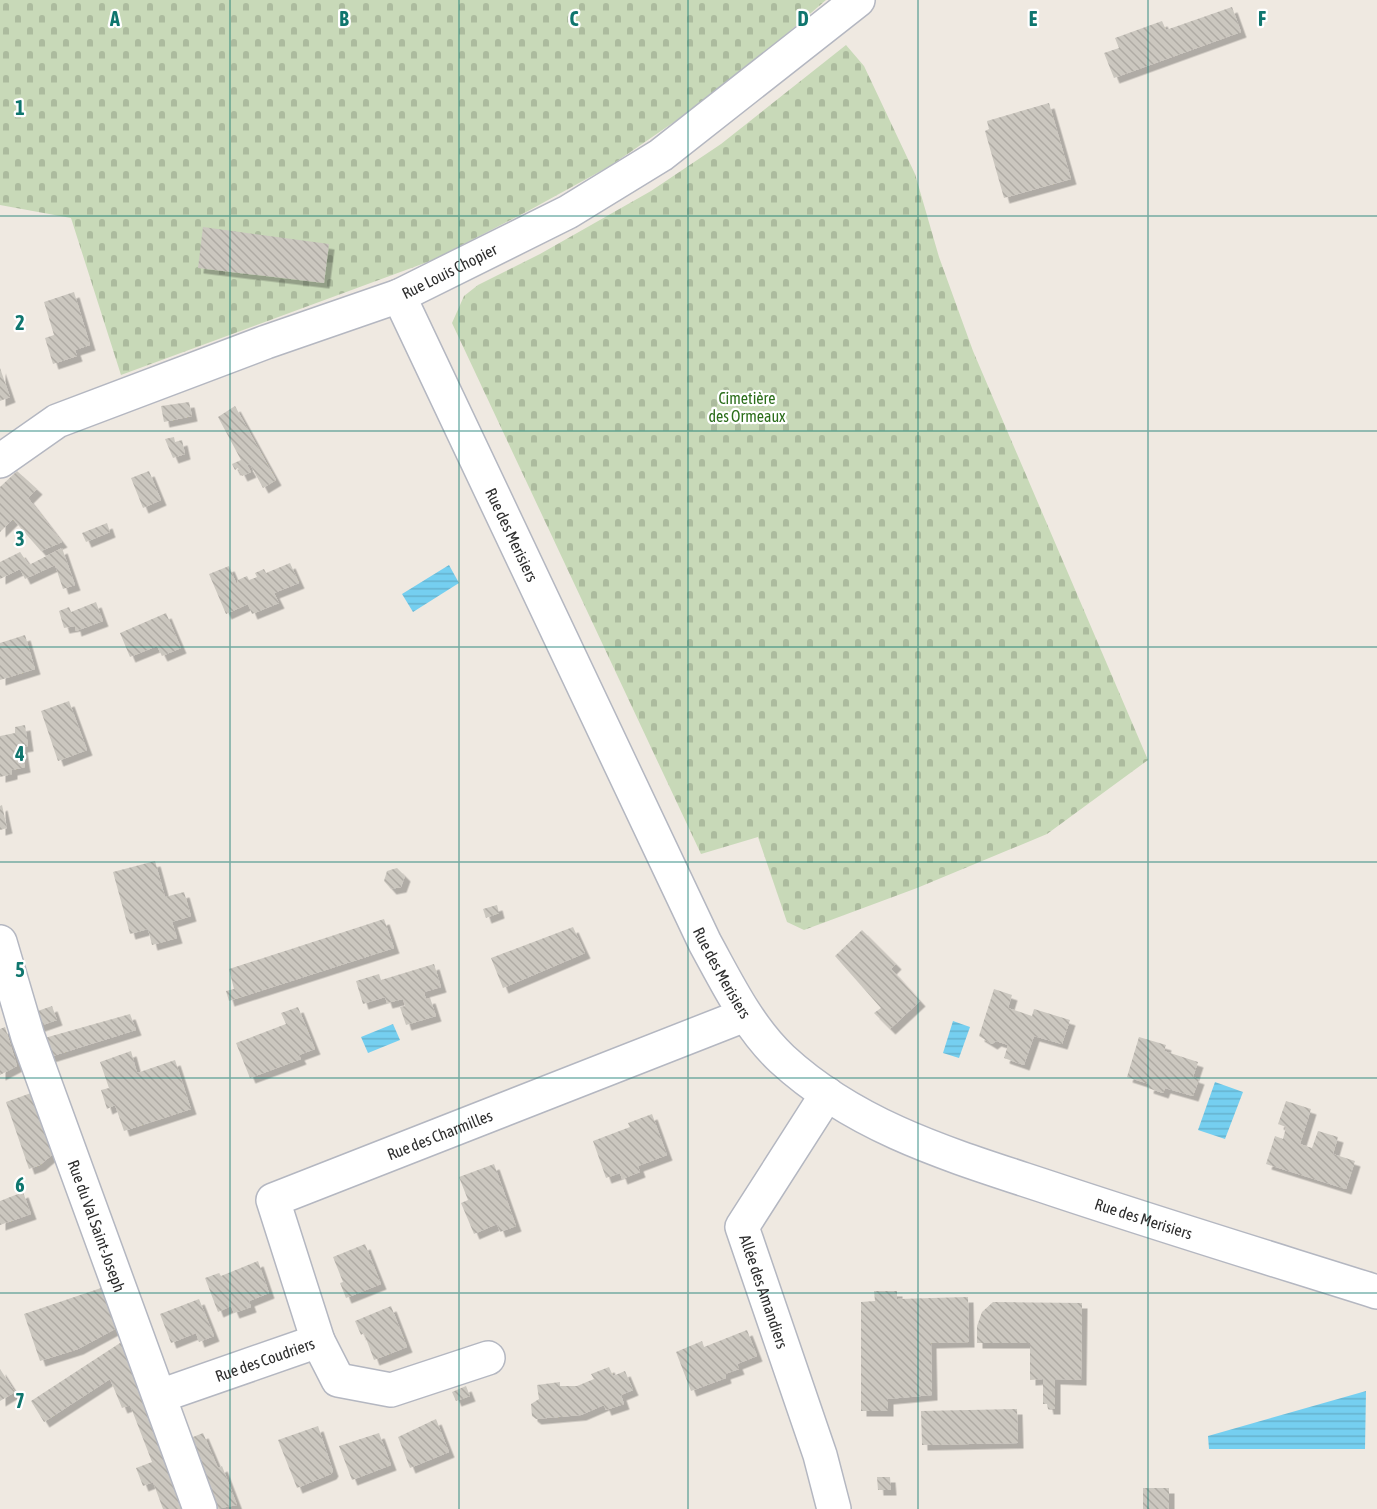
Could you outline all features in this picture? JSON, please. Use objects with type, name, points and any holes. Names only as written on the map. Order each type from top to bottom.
[{"type":"street","name":"Rue Louis Chopier","points":[[0,461],[57,421],[99,403],[399,297],[568,212],[661,155],[858,0]]},
{"type":"street","name":"Rue des Merisiers","points":[[399,297],[705,943],[745,1015],[782,1058],[827,1094],[864,1118],[914,1142],[1135,1216],[1377,1292]]},
{"type":"street","name":"Rue du Val Saint-Joseph","points":[[0,942],[28,1037],[200,1509]]},
{"type":"street","name":"Rue des Charmilles","points":[[318,1341],[273,1200],[745,1015]]},
{"type":"street","name":"Allée des Amandiers","points":[[827,1094],[741,1227],[820,1455],[834,1509]]},
{"type":"street","name":"Rue des Coudriers","points":[[160,1396],[318,1341],[338,1380],[391,1390],[488,1358]]},
{"type":"green space","points":[[0,0],[826,0],[725,87],[610,166],[528,211],[433,260],[121,375],[71,218],[0,205]]},
{"type":"green space","name":"Cimetière des Ormeaux","points":[[846,45],[864,66],[915,174],[939,257],[973,351],[1148,760],[1047,834],[917,888],[804,930],[787,922],[758,837],[701,854],[452,323],[464,296],[478,285],[540,254],[651,191],[721,144]]},
{"type":"water","points":[[449,565],[459,583],[413,612],[402,594]]},
{"type":"water","points":[[953,1021],[970,1027],[959,1058],[943,1053]]},
{"type":"water","points":[[393,1024],[400,1040],[368,1053],[361,1037]]},
{"type":"water","points":[[1215,1082],[1243,1092],[1225,1139],[1198,1130]]},
{"type":"water","points":[[1366,1391],[1365,1449],[1209,1449],[1208,1436]]},
{"type":"building","points":[[1232,7],[1241,32],[1114,78],[1104,53],[1119,48],[1115,38],[1162,21],[1166,30]]},
{"type":"building","points":[[1049,103],[1071,179],[1004,198],[985,131],[989,129],[987,121]]},
{"type":"building","points":[[203,227],[329,244],[324,283],[198,268]]},
{"type":"building","points":[[74,292],[90,345],[75,350],[77,356],[53,364],[45,338],[54,335],[44,302]]},
{"type":"building","points":[[0,368],[10,397],[0,401]]},
{"type":"building","points":[[189,402],[192,416],[164,422],[161,406]]},
{"type":"building","points":[[235,406],[276,480],[263,488],[250,464],[247,465],[251,472],[242,476],[238,468],[235,470],[232,464],[241,460],[218,417]]},
{"type":"building","points":[[174,437],[175,442],[182,440],[185,454],[173,458],[165,439]]},
{"type":"building","points":[[17,471],[37,489],[28,498],[62,542],[41,551],[13,519],[0,532],[0,487]]},
{"type":"building","points":[[149,471],[161,500],[143,508],[131,478]]},
{"type":"building","points":[[107,523],[110,532],[86,542],[82,533]]},
{"type":"building","points":[[62,548],[75,585],[63,589],[55,565],[25,579],[20,569],[0,579],[0,562],[20,552],[29,565]]},
{"type":"building","points":[[290,563],[299,583],[274,593],[279,603],[252,614],[248,604],[226,614],[209,574],[229,566],[237,585],[238,580],[247,576],[249,580],[257,577],[255,573],[264,569],[266,573]]},
{"type":"building","points":[[96,602],[103,621],[76,631],[75,626],[64,628],[59,611],[69,607],[71,612]]},
{"type":"building","points":[[166,613],[181,648],[162,656],[157,646],[130,657],[120,633]]},
{"type":"building","points":[[25,635],[35,669],[0,680],[0,643]]},
{"type":"building","points":[[69,701],[87,750],[58,761],[41,711]]},
{"type":"building","points":[[25,725],[28,746],[22,747],[25,767],[12,770],[12,774],[0,777],[0,736],[15,733],[15,727]]},
{"type":"building","points":[[2,805],[7,828],[0,830],[0,806]]},
{"type":"building","points":[[155,861],[165,897],[184,892],[191,916],[172,922],[177,938],[152,945],[148,929],[130,934],[113,872]]},
{"type":"building","points":[[397,868],[405,876],[401,887],[391,889],[384,881],[387,871]]},
{"type":"building","points":[[497,905],[499,913],[486,918],[483,909]]},
{"type":"building","points":[[384,919],[394,948],[229,1001],[226,991],[234,989],[229,969]]},
{"type":"building","points":[[573,927],[585,953],[503,988],[491,958]]},
{"type":"building","points":[[862,930],[896,964],[891,969],[920,1001],[890,1029],[874,1013],[881,1008],[835,956]]},
{"type":"building","points":[[434,964],[441,987],[424,992],[426,999],[430,998],[436,1016],[406,1025],[400,1007],[405,1006],[403,999],[387,1003],[385,997],[363,1004],[356,981],[379,974],[381,980]]},
{"type":"building","points":[[994,989],[1012,995],[1008,1008],[1032,1016],[1034,1009],[1070,1020],[1062,1044],[1034,1036],[1024,1065],[1004,1058],[1008,1045],[996,1041],[992,1044],[979,1036]]},
{"type":"building","points":[[52,1006],[57,1020],[37,1027],[32,1013]]},
{"type":"building","points":[[298,1007],[315,1049],[299,1055],[301,1059],[250,1078],[236,1043],[286,1024],[281,1013]]},
{"type":"building","points":[[130,1014],[136,1030],[46,1058],[41,1039]]},
{"type":"building","points":[[5,1027],[17,1066],[0,1075],[0,1029]]},
{"type":"building","points":[[1139,1037],[1166,1045],[1164,1051],[1198,1062],[1193,1077],[1199,1079],[1193,1096],[1165,1088],[1163,1093],[1148,1088],[1149,1084],[1127,1077]]},
{"type":"building","points":[[131,1051],[137,1073],[175,1060],[191,1109],[124,1131],[115,1105],[107,1109],[101,1090],[109,1088],[100,1062]]},
{"type":"building","points":[[31,1093],[53,1154],[40,1165],[29,1169],[6,1102]]},
{"type":"building","points":[[1286,1101],[1311,1109],[1300,1144],[1312,1148],[1318,1131],[1338,1137],[1333,1154],[1355,1161],[1346,1189],[1266,1164],[1275,1136],[1283,1139],[1286,1127],[1278,1124]]},
{"type":"building","points":[[652,1114],[667,1155],[638,1166],[640,1172],[622,1179],[620,1173],[606,1178],[593,1141],[630,1127],[628,1123]]},
{"type":"building","points":[[494,1164],[516,1226],[500,1232],[497,1224],[474,1234],[461,1203],[468,1200],[459,1177]]},
{"type":"building","points":[[23,1192],[31,1214],[0,1225],[0,1201]]},
{"type":"building","points":[[365,1244],[381,1284],[346,1298],[340,1283],[343,1282],[333,1257]]},
{"type":"building","points":[[258,1261],[269,1293],[249,1301],[251,1307],[234,1313],[231,1306],[218,1312],[205,1278],[219,1273],[221,1276]]},
{"type":"building","points":[[101,1288],[115,1329],[78,1349],[40,1361],[24,1314]]},
{"type":"building","points":[[874,1291],[897,1291],[897,1299],[968,1297],[969,1342],[931,1343],[932,1395],[888,1399],[888,1411],[861,1411],[861,1302],[875,1301]]},
{"type":"building","points":[[199,1299],[214,1336],[199,1342],[196,1333],[171,1343],[160,1314]]},
{"type":"building","points":[[993,1302],[1082,1303],[1081,1380],[1055,1379],[1055,1409],[1048,1409],[1047,1404],[1043,1404],[1043,1379],[1030,1380],[1030,1343],[977,1343],[977,1326],[982,1312]]},
{"type":"building","points":[[391,1306],[407,1347],[374,1360],[364,1333],[361,1335],[355,1321]]},
{"type":"building","points":[[747,1330],[757,1356],[737,1364],[739,1369],[725,1374],[726,1378],[691,1391],[676,1352],[702,1341],[704,1347]]},
{"type":"building","points":[[120,1343],[124,1344],[190,1509],[163,1509],[153,1482],[143,1486],[136,1468],[152,1462],[130,1405],[122,1408],[110,1379],[44,1422],[31,1401]]},
{"type":"building","points":[[609,1367],[613,1376],[625,1371],[633,1390],[621,1395],[624,1404],[606,1410],[604,1405],[581,1415],[536,1419],[532,1416],[531,1404],[539,1399],[537,1385],[560,1382],[560,1386],[577,1386],[594,1379],[591,1374]]},
{"type":"building","points":[[0,1369],[15,1392],[0,1401]]},
{"type":"building","points":[[466,1386],[470,1396],[456,1401],[452,1392]]},
{"type":"building","points":[[1017,1409],[1018,1443],[922,1445],[921,1411]]},
{"type":"building","points":[[436,1419],[449,1452],[410,1468],[398,1437]]},
{"type":"building","points":[[318,1426],[333,1471],[331,1474],[297,1488],[278,1440]]},
{"type":"building","points":[[203,1433],[218,1468],[222,1466],[237,1505],[215,1509],[188,1439]]},
{"type":"building","points":[[379,1433],[391,1465],[352,1480],[339,1446]]},
{"type":"building","points":[[877,1477],[890,1477],[891,1490],[878,1490]]},
{"type":"building","points":[[1143,1488],[1169,1488],[1169,1509],[1143,1509]]}]
